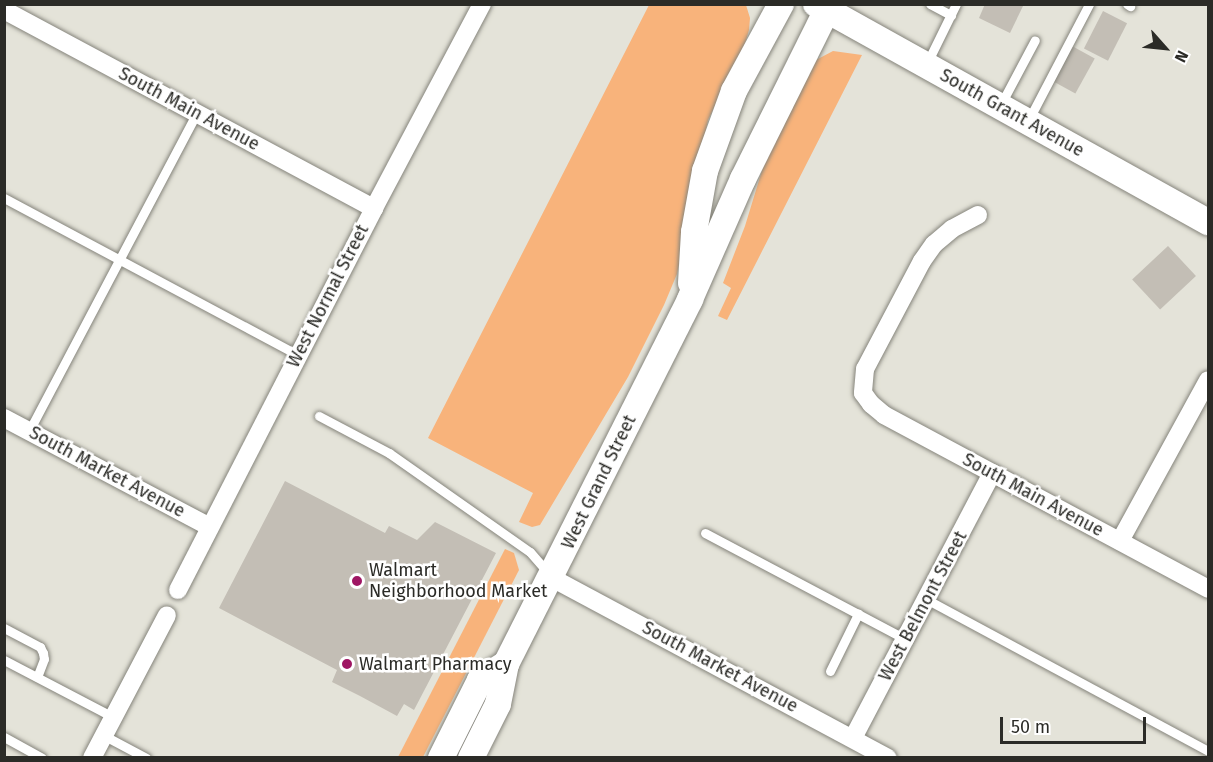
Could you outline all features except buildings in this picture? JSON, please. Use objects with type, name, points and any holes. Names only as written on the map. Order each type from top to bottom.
[{"type":"main road","name":"West Grand Street","points":[[690,299],[694,232],[705,171],[734,92],[781,4]]},
{"type":"main road","name":"West Grand Street","points":[[471,758],[498,704],[506,664],[552,578],[690,299],[824,6]]},
{"type":"main road","name":"South Grant Avenue","points":[[824,6],[1209,222]]},
{"type":"main road","points":[[441,758],[480,680],[506,664]]},
{"type":"street","name":"West Normal Street","points":[[178,590],[374,208],[482,4]]},
{"type":"street","name":"South Main Avenue","points":[[4,10],[374,208]]},
{"type":"street","name":"South Main Avenue","points":[[978,214],[952,229],[934,244],[922,261],[865,369],[863,393],[871,404],[884,415],[1209,589]]},
{"type":"street","points":[[1120,541],[1209,380]]},
{"type":"street","name":"South Market Avenue","points":[[4,418],[210,527]]},
{"type":"street","name":"West Belmont Street","points":[[853,738],[992,473]]},
{"type":"street","name":"South Market Avenue","points":[[552,578],[853,738],[881,756]]},
{"type":"street","points":[[92,758],[167,615]]},
{"type":"lane","points":[[930,4],[951,15]]},
{"type":"lane","points":[[926,65],[956,4]]},
{"type":"lane","points":[[1028,121],[1089,4]]},
{"type":"lane","points":[[1000,106],[1035,40]]},
{"type":"lane","points":[[29,430],[197,113]]},
{"type":"lane","points":[[4,198],[298,355]]},
{"type":"lane","points":[[319,416],[390,453],[530,552],[552,578]]},
{"type":"lane","points":[[705,533],[905,639]]},
{"type":"lane","points":[[926,599],[1209,751]]},
{"type":"lane","points":[[830,671],[858,614]]},
{"type":"lane","points":[[4,628],[40,648],[43,652],[44,659],[37,677]]},
{"type":"lane","points":[[4,660],[113,717]]},
{"type":"lane","points":[[103,735],[146,758]]},
{"type":"lane","points":[[4,737],[42,758]]},
{"type":"shaded area","points":[[649,5],[746,5],[750,18],[749,30],[744,47],[708,120],[677,274],[664,305],[628,377],[540,525],[532,527],[519,522],[533,493],[428,438]]},
{"type":"shaded area","points":[[833,51],[862,55],[727,320],[718,316],[731,288],[723,283],[745,226],[771,141],[816,60]]},
{"type":"shaded area","points":[[505,549],[514,553],[519,570],[423,757],[398,757]]},
{"type":"place","name":"Walmart Neighborhood Market","points":[[357,581]]},
{"type":"place","name":"Walmart Pharmacy","points":[[347,664]]}]
